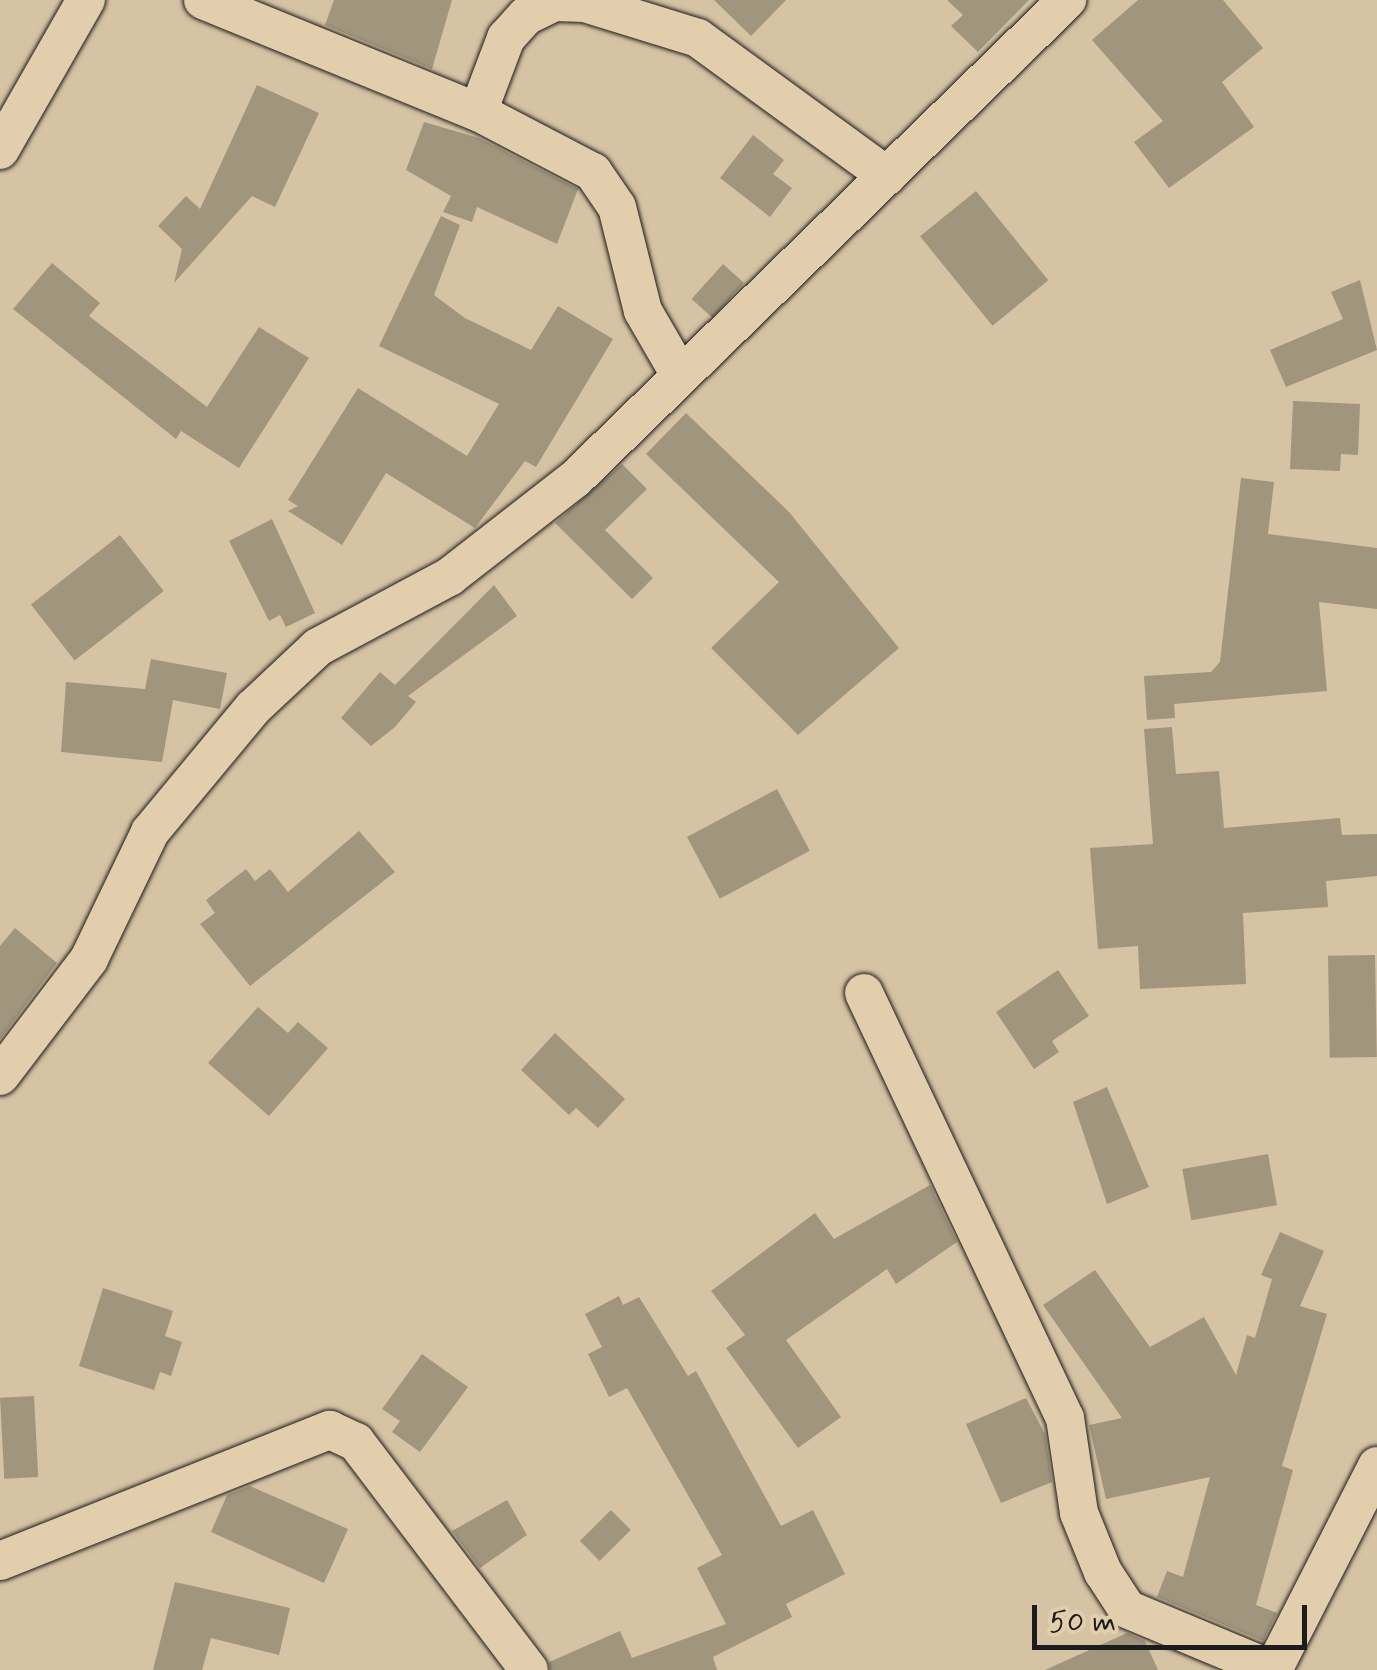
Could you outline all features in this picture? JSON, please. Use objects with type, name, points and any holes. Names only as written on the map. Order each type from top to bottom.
[{"type":"street","points":[[0,150],[86,0]]},
{"type":"street","points":[[204,0],[478,112],[592,172],[617,207],[643,311],[680,375]]},
{"type":"street","points":[[0,1076],[89,959],[150,832],[253,708],[318,648],[449,576],[575,479],[1066,0]]},
{"type":"street","points":[[478,112],[506,38],[526,16],[555,2],[585,3],[698,38],[887,176]]},
{"type":"street","points":[[864,992],[1065,1418],[1080,1513],[1103,1572],[1127,1609],[1273,1670],[1377,1466]]},
{"type":"street","points":[[0,1561],[330,1430],[356,1442],[528,1670]]},
{"type":"building","points":[[334,0],[452,0],[432,69],[325,25]]},
{"type":"building","points":[[714,0],[786,0],[751,36]]},
{"type":"building","points":[[947,0],[1029,0],[978,52],[951,26],[963,15]]},
{"type":"building","points":[[1138,0],[1223,0],[1263,48],[1222,82],[1254,127],[1169,188],[1134,142],[1163,121],[1092,40]]},
{"type":"building","points":[[257,85],[319,113],[275,207],[252,196],[174,283],[182,249],[158,226],[186,196],[200,209]]},
{"type":"building","points":[[424,122],[479,138],[578,189],[557,244],[477,207],[472,222],[443,212],[451,196],[406,170]]},
{"type":"building","points":[[753,135],[784,160],[773,174],[792,188],[770,217],[720,178]]},
{"type":"building","points":[[976,191],[1048,280],[992,326],[920,236]]},
{"type":"building","points":[[441,216],[460,225],[434,295],[465,318],[531,350],[558,306],[613,339],[536,467],[525,461],[475,528],[386,473],[342,545],[288,511],[298,506],[288,500],[358,388],[467,456],[499,404],[379,346]]},
{"type":"building","points":[[52,263],[100,303],[89,316],[207,407],[259,327],[309,358],[239,468],[181,431],[176,439],[13,309]]},
{"type":"building","points":[[723,264],[744,283],[712,318],[692,299]]},
{"type":"building","points":[[1360,280],[1377,350],[1286,387],[1270,350],[1343,319],[1331,292]]},
{"type":"building","points":[[1293,401],[1360,404],[1358,455],[1341,454],[1340,471],[1290,469]]},
{"type":"building","points":[[686,413],[789,512],[899,648],[798,735],[711,648],[779,582],[646,454]]},
{"type":"building","points":[[622,464],[647,489],[605,530],[653,578],[632,599],[555,523]]},
{"type":"building","points":[[1241,478],[1274,482],[1268,534],[1377,548],[1377,609],[1319,602],[1327,691],[1174,704],[1175,718],[1147,720],[1144,676],[1211,672],[1220,662]]},
{"type":"building","points":[[272,519],[315,613],[286,627],[280,615],[269,621],[229,541]]},
{"type":"building","points":[[120,535],[164,591],[75,661],[31,605]]},
{"type":"building","points":[[494,585],[517,616],[408,696],[416,702],[395,727],[371,746],[341,718],[380,672],[395,685]]},
{"type":"building","points":[[151,659],[227,673],[220,709],[173,700],[162,762],[61,752],[66,682],[145,689]]},
{"type":"building","points":[[1172,727],[1176,774],[1219,771],[1224,828],[1340,818],[1342,835],[1377,834],[1377,876],[1326,881],[1328,907],[1243,913],[1246,984],[1140,989],[1138,946],[1098,949],[1090,848],[1153,844],[1144,729]]},
{"type":"building","points":[[777,789],[810,851],[720,899],[687,837]]},
{"type":"building","points":[[359,831],[395,872],[250,986],[200,924],[215,913],[206,900],[246,869],[255,881],[270,869],[288,892]]},
{"type":"building","points":[[15,928],[57,963],[0,1039],[0,946]]},
{"type":"building","points":[[1375,955],[1377,1057],[1330,1058],[1328,956]]},
{"type":"building","points":[[1058,970],[1089,1016],[1052,1041],[1059,1052],[1034,1069],[996,1012]]},
{"type":"building","points":[[258,1007],[288,1033],[298,1022],[328,1048],[269,1116],[208,1063]]},
{"type":"building","points":[[555,1033],[625,1099],[598,1128],[576,1108],[569,1115],[521,1070]]},
{"type":"building","points":[[1107,1087],[1149,1187],[1107,1204],[1073,1102]]},
{"type":"building","points":[[1268,1154],[1277,1205],[1191,1220],[1182,1169]]},
{"type":"building","points":[[930,1185],[957,1242],[896,1284],[887,1269],[786,1340],[841,1417],[798,1448],[726,1348],[745,1335],[711,1291],[815,1213],[834,1239]]},
{"type":"building","points":[[1280,1232],[1324,1251],[1300,1306],[1327,1314],[1282,1466],[1293,1470],[1256,1605],[1277,1613],[1263,1641],[1157,1597],[1167,1571],[1183,1577],[1210,1477],[1106,1499],[1089,1425],[1122,1418],[1043,1305],[1095,1270],[1150,1347],[1204,1317],[1236,1375],[1247,1335],[1255,1338],[1272,1279],[1261,1275]]},
{"type":"building","points":[[103,1288],[173,1311],[165,1336],[182,1342],[171,1376],[160,1372],[154,1390],[79,1366]]},
{"type":"building","points":[[619,1296],[623,1305],[639,1297],[688,1376],[696,1371],[781,1526],[813,1510],[845,1574],[786,1604],[792,1617],[713,1657],[717,1670],[551,1670],[549,1662],[620,1631],[632,1658],[726,1624],[697,1568],[722,1555],[627,1388],[609,1397],[588,1354],[602,1347],[585,1314]]},
{"type":"building","points":[[422,1354],[468,1387],[420,1452],[392,1432],[400,1421],[382,1409]]},
{"type":"building","points":[[34,1396],[38,1477],[4,1479],[0,1398]]},
{"type":"building","points":[[1026,1398],[1045,1434],[1052,1482],[1001,1503],[966,1424]]},
{"type":"building","points":[[250,1486],[348,1529],[324,1583],[211,1532],[227,1495]]},
{"type":"building","points":[[507,1500],[527,1535],[480,1568],[452,1531]]},
{"type":"building","points":[[611,1510],[631,1530],[600,1561],[580,1541]]},
{"type":"building","points":[[175,1582],[290,1608],[279,1655],[211,1638],[202,1670],[153,1670]]},
{"type":"building","points":[[1127,1633],[1145,1641],[1158,1670],[1045,1670]]}]
